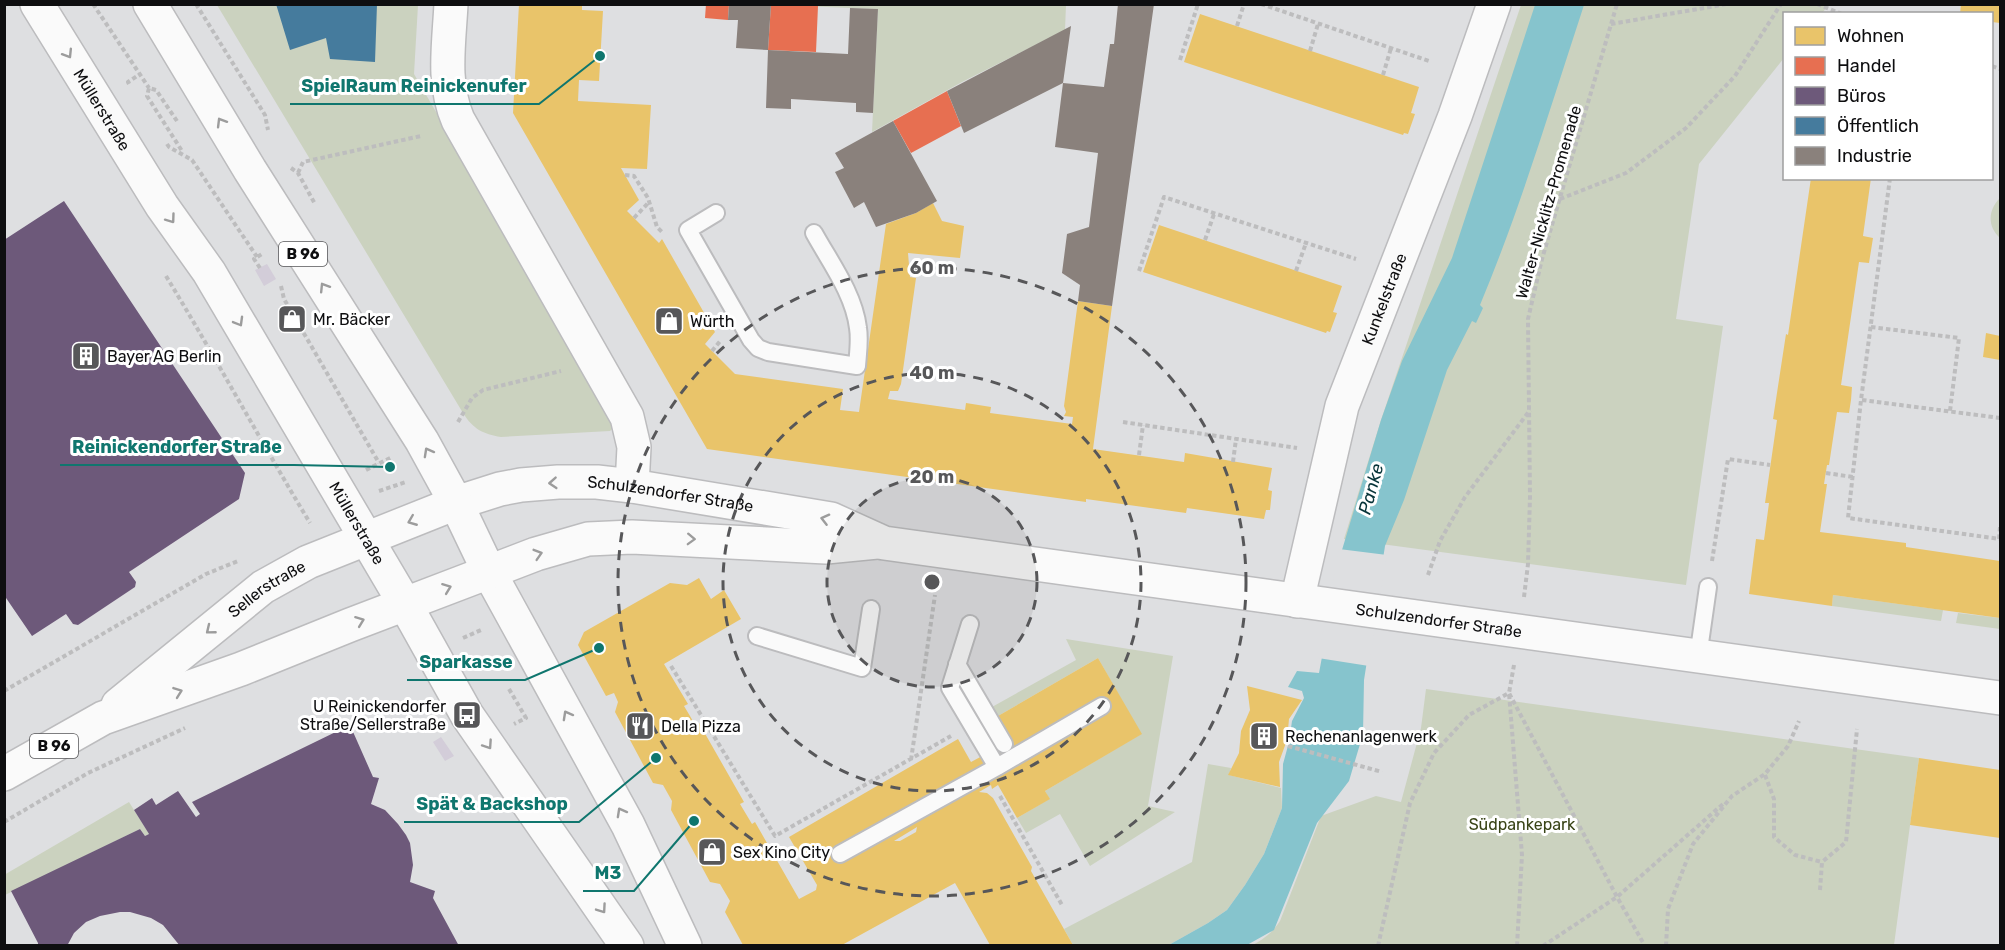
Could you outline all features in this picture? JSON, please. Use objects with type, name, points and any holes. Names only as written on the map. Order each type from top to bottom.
[{"type":"main road","name":"Müllerstraße","points":[[37,4],[162,206],[209,272],[368,538],[467,715],[627,945]]},
{"type":"main road","name":"B 96","points":[[150,4],[250,170],[422,441],[456,503],[489,572]]},
{"type":"main road","points":[[451,4],[448,79],[452,107],[627,417],[634,447],[632,486]]},
{"type":"main road","name":"Kunkelstraße","points":[[1309,603],[1342,406],[1451,127],[1494,4]]},
{"type":"main road","name":"Schulzendorfer Straße","points":[[456,503],[521,485],[577,482],[632,486],[831,519],[879,542]]},
{"type":"main road","name":"Sellerstraße","points":[[4,774],[103,718],[263,587],[308,562],[456,503]]},
{"type":"main road","name":"Schulzendorfer Straße","points":[[489,572],[528,557],[588,539],[632,537],[826,547],[879,542],[2001,698]]},
{"type":"main road","name":"Sellerstraße","points":[[103,718],[241,669],[489,572]]},
{"type":"main road","points":[[489,572],[628,825],[685,945]]},
{"type":"lane","points":[[716,213],[688,230],[751,340],[758,348],[768,352],[857,366],[859,328],[854,309],[814,233]]},
{"type":"lane","points":[[1698,657],[1708,587]]},
{"type":"lane","points":[[757,636],[862,668],[871,609]]},
{"type":"lane","points":[[970,624],[950,688],[997,767]]},
{"type":"lane","points":[[957,664],[1004,744]]},
{"type":"lane","points":[[840,854],[1102,706]]},
{"type":"path","points":[[93,4],[149,88],[156,90],[180,126]]},
{"type":"path","points":[[1180,60],[1198,4]]},
{"type":"path","points":[[1237,26],[1244,4]]},
{"type":"path","points":[[1262,4],[1429,61]]},
{"type":"path","name":"Walter-Nicklitz-Promenade","points":[[1526,588],[1530,497],[1528,319],[1542,259],[1617,4]]},
{"type":"path","points":[[1611,24],[1727,4]]},
{"type":"path","points":[[1560,199],[1626,172],[1686,128],[1735,76],[1781,4]]},
{"type":"path","points":[[1817,4],[1837,12]]},
{"type":"path","points":[[1310,51],[1318,24]]},
{"type":"path","points":[[1383,75],[1391,48]]},
{"type":"path","points":[[134,91],[128,82],[140,74]]},
{"type":"path","points":[[149,88],[147,96],[182,151]]},
{"type":"path","points":[[298,172],[303,162],[421,136]]},
{"type":"path","points":[[163,138],[169,147],[192,160],[257,257]]},
{"type":"path","points":[[1890,180],[1848,518],[2000,539],[2001,527]]},
{"type":"path","points":[[1139,270],[1164,197],[1356,259]]},
{"type":"path","points":[[634,218],[649,202]]},
{"type":"path","points":[[1205,240],[1214,214]]},
{"type":"path","points":[[1296,271],[1306,243]]},
{"type":"path","points":[[260,268],[254,259],[264,253],[269,261]]},
{"type":"path","points":[[280,278],[284,299],[379,463]]},
{"type":"path","points":[[1872,327],[1959,338],[1950,411]]},
{"type":"path","points":[[712,351],[724,337]]},
{"type":"path","points":[[211,350],[293,495]]},
{"type":"path","points":[[458,422],[472,398],[483,390],[561,371]]},
{"type":"path","points":[[1861,400],[2001,418]]},
{"type":"path","points":[[1428,574],[1440,541],[1465,497],[1530,409]]},
{"type":"path","points":[[1123,422],[1303,449]]},
{"type":"path","points":[[1139,455],[1143,425]]},
{"type":"path","points":[[1233,462],[1236,439]]},
{"type":"path","points":[[364,471],[392,457]]},
{"type":"path","points":[[1708,587],[1728,459],[1770,465]]},
{"type":"path","points":[[1826,473],[1852,477]]},
{"type":"path","points":[[4,691],[206,574],[245,557]]},
{"type":"path","points":[[911,760],[935,595]]},
{"type":"path","points":[[458,640],[489,627]]},
{"type":"path","points":[[1514,662],[1509,693],[1522,855],[1517,945]]},
{"type":"path","points":[[671,666],[775,836],[954,734]]},
{"type":"path","points":[[508,689],[526,718],[515,725]]},
{"type":"path","points":[[1509,693],[1617,897],[1645,945]]},
{"type":"path","points":[[1378,945],[1410,803],[1434,753],[1469,715],[1509,693]]},
{"type":"path","points":[[1543,945],[1617,897],[1732,795],[1765,774],[1788,746],[1799,721]]},
{"type":"path","points":[[4,822],[88,773],[188,727]]},
{"type":"path","points":[[1820,890],[1822,862],[1846,842],[1857,729]]},
{"type":"path","points":[[1288,746],[1382,772]]},
{"type":"path","points":[[1765,774],[1774,799],[1774,837],[1795,855],[1822,862]]},
{"type":"path","points":[[1666,945],[1668,909],[1693,844],[1732,795]]},
{"type":"path","points":[[1003,801],[1062,905]]},
{"type":"green space","points":[[217,5],[418,5],[414,74],[615,420],[610,431],[501,437],[484,432],[471,423]]},
{"type":"green space","points":[[775,5],[1066,5],[1065,30],[962,82],[872,132],[878,9]]},
{"type":"green space","points":[[1521,5],[1829,5],[1823,12],[1783,12],[1783,59],[1699,164],[1676,319],[1723,326],[1686,585],[1344,539],[1381,420]]},
{"type":"green space","points":[[2000,198],[2000,238],[1991,223],[1991,213]]},
{"type":"green space","points":[[1833,595],[1943,610],[1941,621],[1832,606]]},
{"type":"green space","points":[[1958,613],[2000,618],[2000,629],[1956,623]]},
{"type":"green space","points":[[1066,639],[1173,656],[1148,806],[1175,812],[1090,866],[1060,814],[1026,833],[1017,818],[1049,799],[1045,791],[1141,734],[1098,658],[998,716],[992,707],[1076,660]]},
{"type":"green space","name":"Südpankepark","points":[[1426,689],[1919,758],[1894,945],[1251,946],[1274,929],[1280,921],[1321,816],[1376,796],[1401,802],[1421,728]]},
{"type":"green space","points":[[1208,764],[1231,768],[1229,775],[1281,788],[1282,808],[1264,854],[1227,910],[1167,946],[1073,945],[1064,929],[1192,862]]},
{"type":"green space","points":[[129,802],[149,834],[145,836],[140,829],[5,895],[4,875]]},
{"type":"water","name":"Panke","points":[[1535,5],[1584,5],[1522,193],[1480,305],[1483,308],[1476,323],[1472,321],[1447,370],[1404,500],[1385,546],[1364,680],[1363,734],[1349,781],[1317,823],[1274,930],[1247,945],[1167,946],[1227,910],[1264,854],[1282,808],[1283,764],[1292,721],[1304,698],[1302,691],[1288,687],[1297,671],[1319,673],[1342,550],[1381,420],[1402,361],[1452,258]]},
{"type":"pier","points":[[1339,549],[1387,555],[1369,666],[1318,658]]},
{"type":"building: Wohnen","points":[[519,4],[582,4],[582,10],[603,11],[599,81],[579,80],[578,101],[651,105],[647,169],[621,168],[639,200],[627,211],[659,243],[662,239],[715,332],[705,344],[735,374],[843,389],[840,410],[859,412],[886,224],[916,213],[933,203],[942,221],[964,226],[960,258],[908,253],[910,277],[916,278],[901,384],[898,391],[890,391],[888,399],[965,410],[966,403],[991,407],[990,413],[1072,424],[1073,417],[1064,416],[1066,412],[1064,406],[1078,301],[1112,306],[1093,449],[1184,462],[1185,453],[1272,468],[1268,490],[1272,491],[1270,510],[1266,510],[1264,519],[1187,508],[1186,513],[1086,499],[1086,502],[707,449],[513,113]]},
{"type":"building: Wohnen","points":[[1961,4],[2000,4],[2000,23],[1993,22],[1993,12],[1960,12]]},
{"type":"building: Wohnen","points":[[1200,14],[1419,87],[1411,113],[1415,114],[1408,134],[1403,135],[1184,62]]},
{"type":"building: Wohnen","points":[[1811,180],[1871,180],[1863,236],[1873,238],[1869,263],[1859,262],[1841,385],[1852,387],[1851,400],[1849,413],[1837,412],[1824,484],[1827,484],[1820,532],[1906,543],[1906,547],[2000,561],[2000,618],[1833,595],[1832,606],[1749,594],[1756,539],[1764,540],[1769,503],[1765,503],[1777,420],[1773,419],[1786,334],[1788,335]]},
{"type":"building: Wohnen","points":[[1159,225],[1342,286],[1333,312],[1337,313],[1330,332],[1326,333],[1143,272]]},
{"type":"building: Wohnen","points":[[1986,333],[2000,336],[2000,360],[1983,357]]},
{"type":"building: Wohnen","points":[[699,578],[711,599],[724,590],[741,619],[664,664],[688,704],[684,706],[695,725],[699,723],[744,802],[740,804],[752,824],[755,822],[799,899],[816,890],[817,885],[789,837],[958,739],[971,762],[1012,740],[998,716],[1098,658],[1142,734],[1045,791],[1050,799],[1017,818],[998,785],[992,789],[991,785],[979,792],[987,793],[993,798],[1073,945],[990,945],[955,883],[842,945],[743,945],[725,912],[730,901],[720,884],[710,882],[671,810],[672,801],[663,785],[653,783],[615,712],[618,702],[614,693],[606,696],[578,645],[584,632],[670,583],[687,585]],"holes":[[[917,827],[916,832],[900,841],[894,841]]]},
{"type":"building: Wohnen","name":"Rechenanlagenwerk","points":[[1247,686],[1302,700],[1289,719],[1287,740],[1279,762],[1280,787],[1228,775],[1239,753],[1241,731],[1250,710]]},
{"type":"building: Wohnen","points":[[1919,758],[2000,770],[2000,838],[1910,825]]},
{"type":"building: Handel","points":[[706,4],[729,4],[728,20],[705,18]]},
{"type":"building: Handel","points":[[771,4],[818,6],[816,52],[768,50]]},
{"type":"building: Handel","points":[[947,91],[961,126],[911,153],[893,121]]},
{"type":"building: Büros","name":"Bayer AG Berlin","points":[[64,201],[245,473],[239,499],[129,572],[136,582],[135,587],[78,625],[73,624],[66,614],[32,636],[4,595],[4,240]]},
{"type":"building: Büros","points":[[350,725],[373,777],[379,778],[371,804],[385,810],[406,835],[410,843],[413,865],[410,882],[435,891],[433,898],[459,946],[180,946],[163,925],[151,918],[130,912],[120,912],[100,916],[86,922],[74,933],[67,946],[38,946],[11,891],[140,829],[145,836],[149,834],[134,810],[152,798],[156,805],[178,791],[196,817],[200,814],[192,802]]},
{"type":"building: Öffentlich","points":[[276,4],[377,4],[375,62],[330,59],[326,38],[290,50]]},
{"type":"building: Industrie","points":[[729,4],[771,4],[768,50],[736,48],[738,20],[728,20]]},
{"type":"building: Industrie","points":[[1118,4],[1154,4],[1112,306],[1078,301],[1080,285],[1062,273],[1067,234],[1089,227],[1098,153],[1055,147],[1063,83],[1104,87],[1110,44],[1114,44]]},
{"type":"building: Industrie","points":[[850,8],[878,9],[873,113],[856,112],[856,103],[791,99],[791,109],[766,108],[768,50],[848,54]]},
{"type":"building: Industrie","points":[[1071,26],[1063,83],[964,133],[947,91]]},
{"type":"building: Industrie","points":[[893,121],[937,201],[916,213],[876,227],[864,202],[854,208],[835,172],[844,168],[835,153]]},
{"type":"building: Sonstige","points":[[267,264],[276,279],[264,286],[255,270]]},
{"type":"building: Sonstige","points":[[441,737],[454,756],[445,761],[433,742]]},
{"type":"place","name":"SpielRaum Reinickenufer","points":[[600,56]]},
{"type":"place","name":"Mr. Bäcker","points":[[292,319]]},
{"type":"place","name":"Würth","points":[[669,321]]},
{"type":"place","name":"Bayer AG Berlin","points":[[86,356]]},
{"type":"place","name":"Reinickendorfer Straße","points":[[390,467]]},
{"type":"place","name":"Sparkasse","points":[[599,648]]},
{"type":"place","name":"U Reinickendorfer Straße/Sellerstraße","points":[[467,715]]},
{"type":"place","name":"Della Pizza","points":[[640,726]]},
{"type":"place","name":"Rechenanlagenwerk","points":[[1264,736]]},
{"type":"place","name":"Spät & Backshop","points":[[656,758]]},
{"type":"place","name":"M3","points":[[694,821]]},
{"type":"place","name":"Sex Kino City","points":[[712,852]]}]
